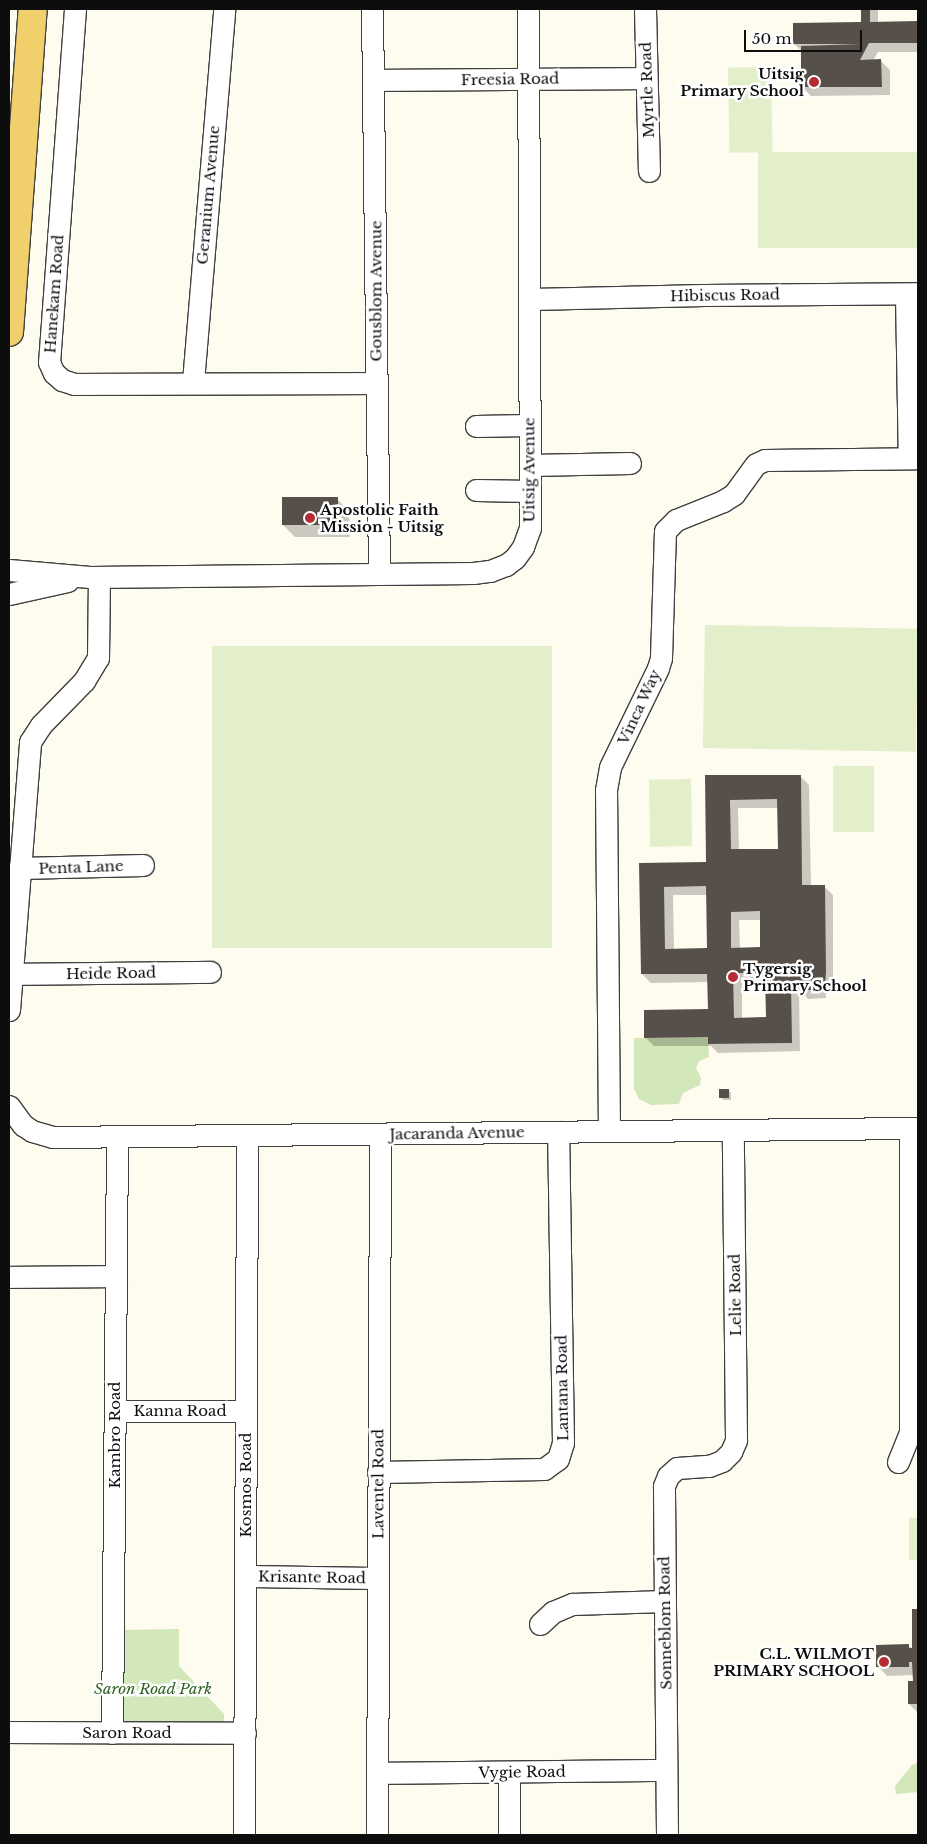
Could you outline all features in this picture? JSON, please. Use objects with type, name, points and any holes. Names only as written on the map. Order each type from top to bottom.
[{"type":"main road","points":[[9,332],[34,9]]},
{"type":"street","name":"Hanekam Road","points":[[75,9],[49,362],[51,368],[62,380],[74,384],[193,382],[376,383]]},
{"type":"street","name":"Geranium Avenue","points":[[193,382],[224,9]]},
{"type":"street","name":"Gousblom Avenue","points":[[372,9],[378,573]]},
{"type":"street","name":"Uitsig Avenue","points":[[9,570],[94,577],[474,573],[490,571],[506,565],[515,558],[528,536],[530,491],[528,325],[531,299],[528,9]]},
{"type":"street","name":"Myrtle Road","points":[[645,9],[649,171]]},
{"type":"street","name":"Freesia Road","points":[[374,80],[646,78]]},
{"type":"street","name":"Hibiscus Road","points":[[531,299],[704,294],[912,293]]},
{"type":"street","points":[[912,293],[913,458]]},
{"type":"street","points":[[476,426],[529,425]]},
{"type":"street","name":"Vinca Way","points":[[610,1131],[606,790],[610,768],[661,658],[665,530],[676,520],[723,501],[734,494],[756,464],[765,460],[913,458]]},
{"type":"street","points":[[530,465],[630,463]]},
{"type":"street","points":[[476,490],[530,491]]},
{"type":"street","name":"Uitsig Avenue","points":[[9,594],[94,577]]},
{"type":"street","points":[[9,1010],[30,742],[41,725],[84,681],[98,658],[94,577]]},
{"type":"street","name":"Penta Lane","points":[[19,868],[143,865]]},
{"type":"street","name":"Heide Road","points":[[11,974],[210,972]]},
{"type":"street","name":"Jacaranda Avenue","points":[[9,1106],[23,1125],[42,1135],[53,1137],[914,1128]]},
{"type":"street","points":[[898,1462],[910,1432],[914,1128]]},
{"type":"street","name":"Lelie Road","points":[[727,1458],[734,1446],[736,1433],[733,1130]]},
{"type":"street","name":"Lantana Road","points":[[378,1472],[544,1470],[558,1459],[563,1443],[558,1132]]},
{"type":"street","name":"Laventel Road","points":[[378,1835],[380,1134]]},
{"type":"street","name":"Kosmos Road","points":[[244,1835],[247,1135]]},
{"type":"street","name":"Kambro Road","points":[[112,1733],[117,1137]]},
{"type":"street","points":[[9,1277],[116,1276]]},
{"type":"street","name":"Kanna Road","points":[[115,1411],[246,1412]]},
{"type":"street","name":"Sonneblom Road","points":[[667,1835],[665,1480],[677,1468],[716,1465],[727,1458]]},
{"type":"street","name":"Krisante Road","points":[[245,1576],[378,1578]]},
{"type":"street","points":[[540,1624],[553,1612],[572,1604],[665,1601]]},
{"type":"street","name":"Saron Road","points":[[9,1732],[245,1733]]},
{"type":"street","name":"Vygie Road","points":[[378,1773],[666,1770]]},
{"type":"street","points":[[509,1772],[509,1835]]},
{"type":"green space","points":[[771,67],[772,152],[729,153],[728,68]]},
{"type":"green space","points":[[758,152],[918,152],[918,248],[758,248]]},
{"type":"green space","points":[[705,625],[918,629],[916,752],[703,748]]},
{"type":"green space","points":[[212,646],[552,646],[552,948],[212,948]]},
{"type":"green space","points":[[833,766],[874,766],[874,832],[833,832]]},
{"type":"green space","points":[[691,779],[692,846],[650,847],[649,780]]},
{"type":"green space","points":[[708,1037],[709,1057],[699,1061],[696,1068],[701,1078],[700,1085],[683,1093],[679,1104],[651,1105],[639,1099],[634,1089],[634,1038]]},
{"type":"green space","points":[[909,1518],[918,1518],[918,1560],[909,1560]]},
{"type":"green space","name":"Saron Road Park","points":[[179,1629],[179,1666],[224,1714],[224,1724],[124,1723],[121,1720],[119,1630]]},
{"type":"green space","points":[[918,1763],[918,1792],[896,1794],[895,1786],[912,1765]]},
{"type":"building","points":[[861,9],[870,9],[870,22],[918,21],[918,43],[869,43],[860,60],[881,59],[882,87],[801,87],[801,46],[861,44],[793,44],[793,23],[861,22]]},
{"type":"building","name":"Apostolic Faith Mission - Uitsig","points":[[282,497],[338,497],[338,525],[282,525]]},
{"type":"building","points":[[705,775],[801,775],[802,885],[825,885],[826,972],[825,985],[817,985],[818,990],[796,990],[797,985],[791,985],[792,1043],[708,1044],[708,1037],[644,1038],[644,1010],[708,1009],[707,974],[641,974],[639,863],[706,862]],"holes":[[[777,799],[778,849],[731,849],[730,800]],[[706,886],[707,948],[665,949],[664,887]],[[760,911],[760,947],[731,948],[731,912]],[[733,973],[765,973],[766,1017],[734,1018]]]},
{"type":"building","points":[[719,1089],[729,1089],[729,1098],[719,1098]]},
{"type":"building","points":[[912,1609],[918,1609],[918,1704],[908,1704],[908,1681],[913,1681],[912,1662],[909,1662],[909,1667],[876,1667],[876,1645],[909,1644],[909,1648],[912,1648]]},
{"type":"place","name":"Uitsig Primary School","points":[[814,82]]},
{"type":"place","name":"Apostolic Faith Mission - Uitsig","points":[[310,518]]},
{"type":"place","name":"Tygersig Primary School","points":[[733,977]]},
{"type":"place","name":"C.L. WILMOT PRIMARY SCHOOL","points":[[884,1662]]}]
